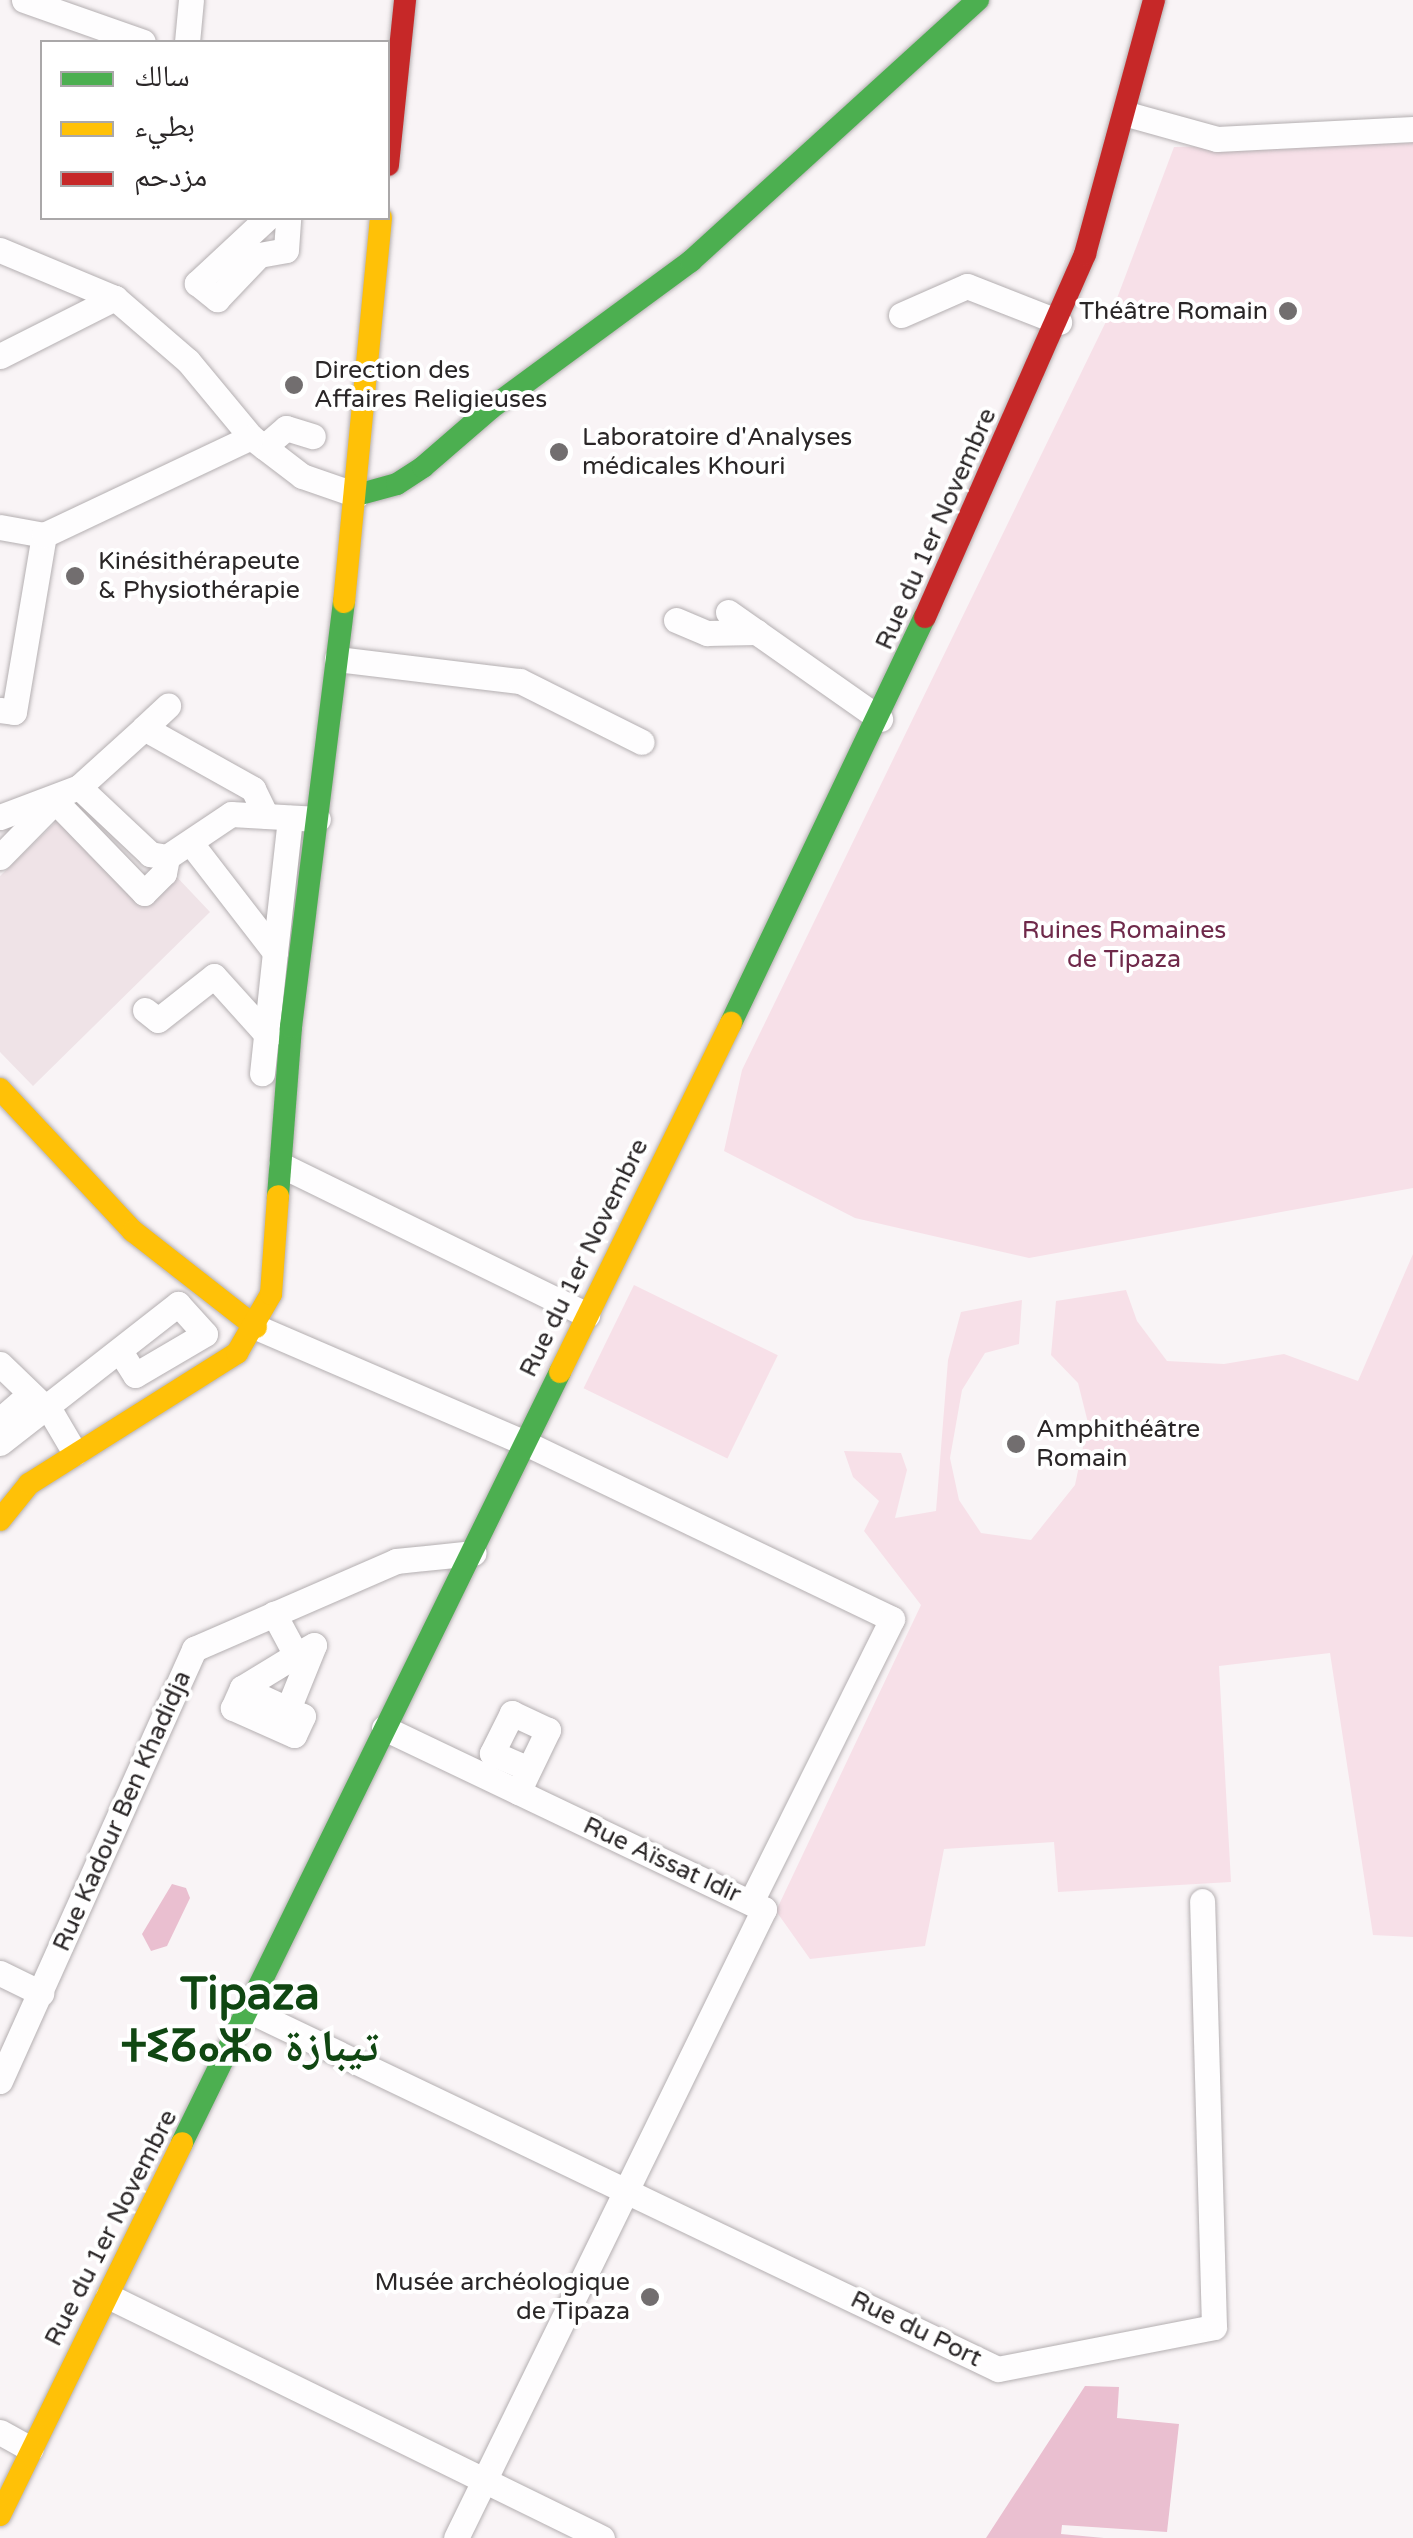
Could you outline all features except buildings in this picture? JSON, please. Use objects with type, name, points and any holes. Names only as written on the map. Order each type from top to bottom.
[{"type":"main road","points":[[390,128],[406,0]]},
{"type":"main road","points":[[357,495],[397,484],[423,467],[491,408],[691,261],[978,0]]},
{"type":"main road","name":"Rue du 1er Novembre","points":[[0,2515],[880,719],[1059,322],[1127,114],[1154,0]]},
{"type":"main road","points":[[0,1520],[29,1484],[237,1353],[256,1327],[273,1279],[281,1166],[357,495],[382,220]]},
{"type":"main road","points":[[0,1088],[132,1231],[200,1289],[256,1327]]},
{"type":"street","points":[[24,0],[83,12],[139,40]]},
{"type":"street","points":[[187,40],[191,0]]},
{"type":"street","points":[[1127,114],[1217,139],[1413,129]]},
{"type":"street","points":[[265,220],[198,283],[217,299],[259,255],[286,250],[288,220]]},
{"type":"street","points":[[0,250],[115,298],[188,360],[258,442],[302,476],[357,495]]},
{"type":"street","points":[[900,316],[967,286],[1059,322]]},
{"type":"street","points":[[0,356],[115,298]]},
{"type":"street","points":[[0,526],[44,536],[286,428],[313,436]]},
{"type":"street","points":[[0,710],[14,712],[44,536]]},
{"type":"street","points":[[728,612],[880,719]]},
{"type":"street","points":[[676,620],[707,633],[758,632]]},
{"type":"street","points":[[338,659],[520,681],[642,742]]},
{"type":"street","points":[[0,856],[55,801],[79,787],[168,706]]},
{"type":"street","points":[[144,728],[252,789],[278,817],[275,952],[262,1073]]},
{"type":"street","points":[[79,787],[150,854],[167,857],[193,846],[231,814],[318,820]]},
{"type":"street","points":[[0,816],[55,801]]},
{"type":"street","points":[[55,801],[136,901],[164,873],[167,857]]},
{"type":"street","points":[[193,846],[275,952]]},
{"type":"street","points":[[145,1010],[158,1020],[214,976],[268,1036]]},
{"type":"street","points":[[281,1166],[587,1315]]},
{"type":"street","points":[[13,1385],[122,1354],[139,1357],[192,1320]]},
{"type":"street","points":[[256,1327],[525,1444],[892,1619],[750,1902]]},
{"type":"street","points":[[13,1385],[75,1452]]},
{"type":"street","points":[[0,1420],[13,1385]]},
{"type":"street","points":[[0,1444],[13,1385]]},
{"type":"street","name":"Rue Kadour Ben Khadidja","points":[[0,2080],[194,1649],[396,1562],[474,1553]]},
{"type":"street","points":[[274,1614],[300,1663],[288,1709],[303,1716],[294,1735],[233,1708],[242,1688],[300,1663]]},
{"type":"street","name":"Rue Aïssat Idir","points":[[384,1728],[524,1781],[764,1909],[629,2191]]},
{"type":"street","name":"Rue du Port","points":[[250,2011],[998,2369],[1214,2328],[1202,1901]]},
{"type":"street","points":[[0,1974],[40,1992]]},
{"type":"street","points":[[456,2538],[629,2191]]},
{"type":"street","points":[[108,2296],[602,2538]]},
{"type":"street","points":[[0,2432],[31,2449]]},
{"type":"shaded area","points":[[59,819],[142,906],[175,875],[210,912],[33,1086],[0,1052],[0,876]]},
{"type":"shaded area","points":[[172,1884],[186,1888],[190,1898],[167,1946],[151,1951],[142,1934]]},
{"type":"shaded area","points":[[1085,2386],[1119,2387],[1117,2418],[1179,2424],[1167,2532],[1062,2525],[1061,2534],[1104,2538],[986,2538]]},
{"type":"green space","name":"Ruines Romaines de Tipaza","points":[[1413,143],[1413,1188],[1029,1258],[855,1218],[724,1151],[742,1070],[1116,301],[1174,147]]},
{"type":"green space","points":[[1413,1254],[1413,1937],[1373,1935],[1330,1653],[1219,1666],[1231,1882],[1058,1892],[1054,1842],[944,1849],[925,1946],[810,1959],[776,1911],[921,1605],[864,1531],[879,1501],[853,1477],[844,1451],[901,1453],[907,1470],[895,1518],[936,1511],[948,1360],[961,1312],[1022,1300],[1019,1344],[985,1353],[962,1390],[950,1458],[959,1500],[981,1533],[1031,1540],[1075,1485],[1088,1423],[1078,1383],[1051,1355],[1056,1301],[1126,1290],[1137,1321],[1167,1361],[1224,1364],[1284,1354],[1358,1381]]},
{"type":"green space","points":[[634,1285],[778,1355],[727,1459],[584,1388]]},
{"type":"traffic: fast","points":[[357,495],[397,484],[423,467],[491,408],[691,261],[978,0]]},
{"type":"traffic: fast","points":[[278,1196],[291,1027],[344,602]]},
{"type":"traffic: fast","points":[[731,1023],[925,617]]},
{"type":"traffic: fast","points":[[182,2143],[560,1372]]},
{"type":"traffic: slow","points":[[344,602],[381,220]]},
{"type":"traffic: slow","points":[[560,1372],[731,1023]]},
{"type":"traffic: slow","points":[[0,1089],[133,1231],[256,1327]]},
{"type":"traffic: slow","points":[[0,1520],[29,1484],[237,1353],[271,1294],[278,1196]]},
{"type":"traffic: slow","points":[[0,2515],[182,2143]]},
{"type":"traffic: jam","points":[[390,146],[405,0]]},
{"type":"traffic: jam","points":[[925,617],[1085,254],[1154,0]]},
{"type":"place","name":"Théâtre Romain","points":[[1288,311]]},
{"type":"place","name":"Direction des Affaires Religieuses","points":[[294,385]]},
{"type":"place","name":"Laboratoire d'Analyses médicales Khouri","points":[[559,452]]},
{"type":"place","name":"Kinésithérapeute & Physiothérapie","points":[[75,576]]},
{"type":"place","name":"Amphithéâtre Romain","points":[[1016,1444]]},
{"type":"place","name":"Musée archéologique de Tipaza","points":[[650,2297]]},
{"type":"district","name":"Tipaza ⵜⵉⵒⴰⵣⴰ تيبازة","points":[[250,2022]]}]
